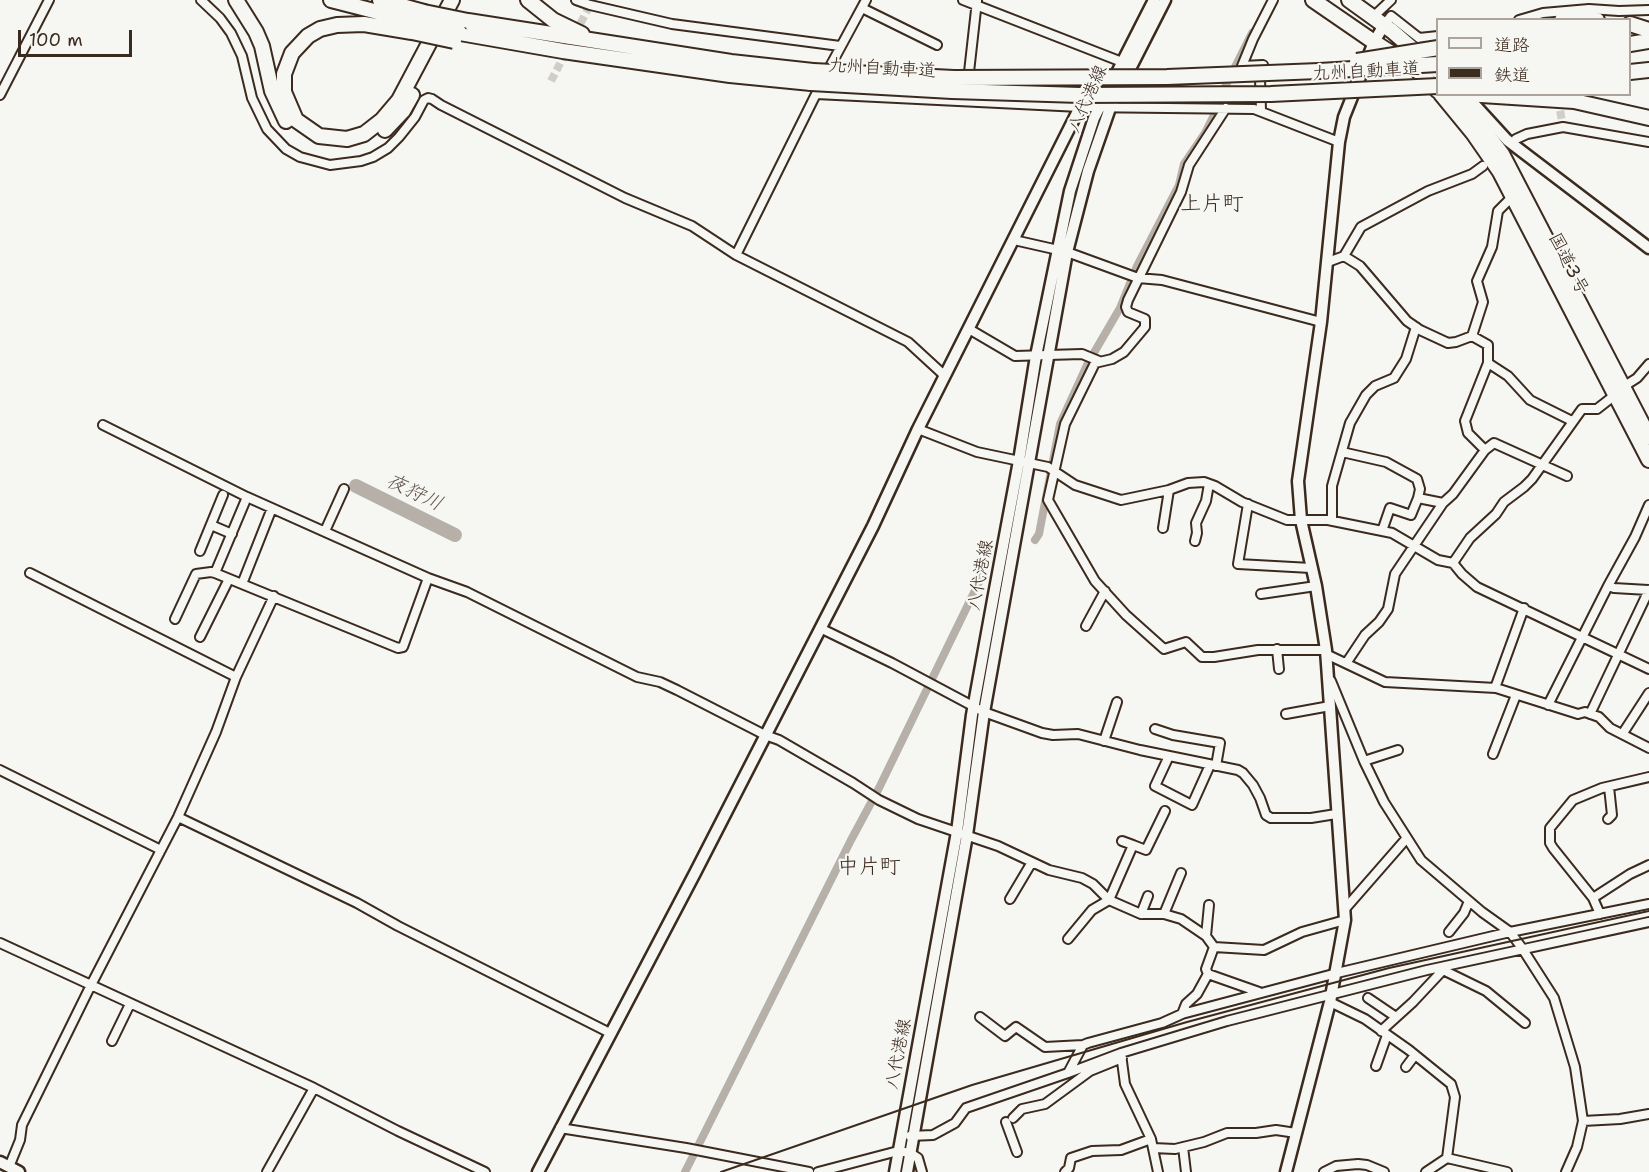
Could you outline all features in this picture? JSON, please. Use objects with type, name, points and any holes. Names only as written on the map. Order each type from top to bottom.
[{"type":"highway","points":[[236,0],[256,32],[262,46],[272,92],[291,127],[306,140],[340,148],[365,143],[388,127],[403,111],[461,0]]},
{"type":"highway","name":"九州自動車道","points":[[331,0],[461,32],[563,51],[730,75],[813,83],[1080,95],[1436,91]]},
{"type":"highway","name":"九州自動車道","points":[[380,0],[418,22]]},
{"type":"highway","points":[[418,22],[337,25],[320,29],[308,36],[291,53],[284,74],[284,92],[296,120],[319,136],[347,139],[364,134],[382,120],[399,100],[452,0]]},
{"type":"highway","points":[[528,0],[553,20],[607,43]]},
{"type":"highway","name":"国道3号","points":[[1313,0],[1416,69],[1436,89]]},
{"type":"highway","points":[[1349,0],[1436,66]]},
{"type":"highway","points":[[1631,25],[1649,30]]},
{"type":"highway","name":"九州自動車道","points":[[461,32],[607,43],[731,62],[813,83],[954,78],[1167,77],[1436,67]]},
{"type":"highway","points":[[1631,44],[1649,41]]},
{"type":"highway","points":[[1260,74],[1436,48]]},
{"type":"highway","points":[[1631,72],[1649,70]]},
{"type":"highway","name":"国道3号","points":[[1442,96],[1473,133],[1500,172],[1619,391],[1649,437]]},
{"type":"highway","name":"国道3号","points":[[1458,96],[1502,154],[1619,391],[1649,460]]},
{"type":"highway","points":[[1494,96],[1574,101],[1649,118]]},
{"type":"street","points":[[0,95],[49,0]]},
{"type":"street","points":[[201,0],[220,18],[231,33],[242,56],[252,98],[267,129],[286,149],[300,157],[330,165],[373,157],[399,138],[415,117],[424,100],[428,98],[625,198],[692,226],[736,255],[908,342],[945,376]]},
{"type":"street","points":[[576,0],[672,24],[840,46]]},
{"type":"street","points":[[963,0],[977,2],[1122,62]]},
{"type":"street","name":"八代港線","points":[[1023,462],[1048,356],[1070,191],[1122,62],[1154,0]]},
{"type":"street","name":"八代港線","points":[[1105,108],[1165,0]]},
{"type":"street","points":[[1261,110],[1260,79],[1263,65],[1242,66],[1252,39],[1274,0]]},
{"type":"street","points":[[1286,1172],[1337,973],[1345,915],[1326,652],[1316,586],[1301,520],[1298,481],[1321,322],[1344,117],[1383,24],[1390,0]]},
{"type":"street","points":[[968,101],[968,72],[977,2]]},
{"type":"street","points":[[736,255],[813,83],[840,46],[864,4],[937,45]]},
{"type":"street","points":[[1526,18],[1544,13],[1588,9],[1618,12],[1649,10]]},
{"type":"street","points":[[1383,24],[1391,16],[1419,38],[1436,36]]},
{"type":"street","points":[[813,83],[968,101],[1105,108],[1261,110],[1340,142]]},
{"type":"street","points":[[1468,96],[1507,140],[1649,248]]},
{"type":"street","points":[[538,1172],[873,526],[918,429],[1080,107]]},
{"type":"street","points":[[1226,108],[1189,165],[1180,192],[1126,307],[1128,312],[1145,320],[1145,327],[1124,352],[1112,359],[1095,363],[1065,424],[1052,471],[1048,500],[1095,581],[1126,615],[1164,649],[1186,642],[1202,657],[1277,649],[1326,652],[1385,682],[1495,688],[1578,714],[1586,712],[1599,717],[1610,728],[1649,748]]},
{"type":"street","points":[[1516,139],[1527,134],[1563,127],[1649,142]]},
{"type":"street","points":[[1328,262],[1344,256],[1361,227],[1428,191],[1472,174],[1483,166]]},
{"type":"street","points":[[1472,336],[1483,302],[1477,281],[1492,248],[1498,211],[1513,196]]},
{"type":"street","points":[[1014,240],[1062,251],[1138,278],[1162,280],[1321,322]]},
{"type":"street","name":"八代港線","points":[[907,1172],[962,833],[979,710],[1023,462],[1036,356],[1062,251]]},
{"type":"street","points":[[1344,256],[1360,266],[1407,321],[1416,327],[1448,343],[1472,336],[1488,345],[1488,363],[1465,421],[1468,433],[1485,450]]},
{"type":"street","points":[[1332,521],[1332,486],[1350,423],[1366,395],[1375,386],[1395,378],[1406,359],[1416,327]]},
{"type":"street","points":[[969,329],[1015,356],[1083,354],[1099,361]]},
{"type":"street","points":[[1488,363],[1508,376],[1530,400],[1572,421]]},
{"type":"street","points":[[1453,563],[1470,538],[1496,514],[1504,502],[1524,487],[1582,409],[1597,409],[1637,378],[1649,364]]},
{"type":"street","points":[[103,425],[247,497],[428,578],[466,592],[637,677],[660,682],[779,740],[853,783],[879,801],[918,819],[998,846],[1049,870],[1082,878],[1093,884],[1109,900],[1141,914],[1164,914],[1181,919],[1206,936],[1214,947]]},
{"type":"street","points":[[918,429],[977,452],[1052,471],[1075,485],[1121,500],[1169,490],[1188,483],[1209,484],[1248,504],[1287,520],[1332,521],[1392,533],[1438,560],[1453,563],[1477,587],[1649,669]]},
{"type":"street","points":[[1347,662],[1365,635],[1379,622],[1388,609],[1395,574],[1443,503],[1453,494],[1485,450],[1494,443],[1568,476]]},
{"type":"street","points":[[1342,452],[1386,462],[1412,476],[1419,483],[1418,498],[1411,515],[1390,508],[1382,531]]},
{"type":"street","points":[[1195,541],[1196,523],[1206,501],[1209,484]]},
{"type":"street","points":[[325,531],[344,489]]},
{"type":"street","points":[[1163,528],[1169,490]]},
{"type":"street","points":[[200,551],[223,495]]},
{"type":"street","points":[[215,573],[247,497]]},
{"type":"street","points":[[1418,498],[1443,503]]},
{"type":"street","points":[[1248,504],[1238,564],[1311,568]]},
{"type":"street","points":[[1548,705],[1581,637],[1635,537],[1649,505]]},
{"type":"street","points":[[242,584],[272,508]]},
{"type":"street","points":[[211,525],[232,534]]},
{"type":"street","points":[[175,619],[196,574],[211,572],[398,648],[403,647],[428,578]]},
{"type":"street","points":[[30,573],[236,677]]},
{"type":"street","points":[[200,637],[230,579]]},
{"type":"street","points":[[1261,594],[1316,586]]},
{"type":"street","points":[[1590,714],[1649,590],[1608,586]]},
{"type":"street","points":[[1086,626],[1105,591]]},
{"type":"street","points":[[9,1168],[20,1140],[22,1125],[178,817],[216,732],[236,677],[274,596]]},
{"type":"street","points":[[1495,688],[1524,608]]},
{"type":"street","points":[[820,628],[979,710],[1042,733],[1078,734],[1243,773],[1260,798],[1266,815],[1271,818],[1311,818],[1336,814]]},
{"type":"street","points":[[1277,649],[1279,669]]},
{"type":"street","points":[[1327,671],[1364,760],[1384,802],[1406,839],[1421,860],[1466,906],[1510,932],[1554,998],[1575,1067],[1583,1121],[1578,1147],[1566,1172]]},
{"type":"street","points":[[1623,733],[1649,693]]},
{"type":"street","points":[[1493,754],[1516,695]]},
{"type":"street","points":[[1104,741],[1117,702]]},
{"type":"street","points":[[1286,714],[1330,706]]},
{"type":"street","points":[[1155,729],[1173,735],[1220,743],[1213,765],[1192,805],[1155,786],[1169,756]]},
{"type":"street","points":[[1364,760],[1398,750]]},
{"type":"street","points":[[0,770],[161,850]]},
{"type":"street","points":[[1599,914],[1593,898],[1550,843],[1550,828],[1573,800],[1649,777]]},
{"type":"street","points":[[1608,819],[1612,816],[1610,787]]},
{"type":"street","points":[[1122,841],[1146,849],[1165,811]]},
{"type":"street","points":[[178,817],[357,903],[610,1033]]},
{"type":"street","name":"八代港線","points":[[895,1172],[962,833]]},
{"type":"street","points":[[1214,947],[1264,950],[1345,915],[1406,839]]},
{"type":"street","points":[[1068,939],[1092,910],[1109,900],[1133,845]]},
{"type":"street","points":[[1010,899],[1032,862]]},
{"type":"street","points":[[1593,898],[1630,874],[1649,865]]},
{"type":"street","points":[[1164,914],[1181,873]]},
{"type":"street","points":[[1141,914],[1148,896]]},
{"type":"street","points":[[980,1017],[1005,1036],[1016,1027],[1045,1047],[1083,1045],[1162,1023],[1182,1014],[1337,973],[1510,932],[1649,904]]},
{"type":"street","points":[[1206,936],[1209,905]]},
{"type":"street","points":[[1449,932],[1466,906]]},
{"type":"street","points":[[900,1139],[913,1135],[933,1135],[955,1123],[966,1108],[1227,1021],[1331,998],[1522,948],[1649,922]]},
{"type":"street","points":[[0,943],[314,1088],[485,1172]]},
{"type":"street","points":[[1182,1014],[1208,974],[1206,969],[1214,947]]},
{"type":"street","points":[[1376,1066],[1384,1033],[1396,1017],[1443,970],[1486,991],[1525,1023]]},
{"type":"street","points":[[1208,974],[1261,992]]},
{"type":"street","points":[[1331,998],[1415,1055],[1450,1084],[1455,1097],[1447,1158],[1426,1172]]},
{"type":"street","points":[[1368,998],[1396,1017]]},
{"type":"street","points":[[112,1041],[130,1004]]},
{"type":"street","points":[[1068,1073],[1083,1045]]},
{"type":"street","points":[[1017,1152],[1010,1120],[1022,1109],[1045,1104],[1090,1071],[1122,1055]]},
{"type":"street","points":[[1122,1055],[1125,1084],[1151,1139],[1158,1172]]},
{"type":"street","points":[[1406,1067],[1415,1055]]},
{"type":"street","points":[[267,1172],[314,1088]]},
{"type":"street","points":[[1583,1121],[1620,1119],[1649,1114]]},
{"type":"street","points":[[560,1128],[686,1148],[809,1172]]},
{"type":"street","points":[[1154,1148],[1175,1149],[1227,1133],[1276,1130],[1296,1133]]},
{"type":"street","points":[[1065,1172],[1069,1168],[1071,1158],[1092,1151],[1121,1150],[1151,1139]]},
{"type":"street","points":[[1184,1147],[1186,1172]]},
{"type":"street","points":[[818,1172],[898,1151],[910,1153],[918,1158],[922,1172]]},
{"type":"street","points":[[1447,1158],[1476,1168],[1507,1172]]},
{"type":"street","points":[[1324,1172],[1336,1166],[1358,1164],[1379,1171]]},
{"type":"waterway","points":[[1217,103],[1252,33]]},
{"type":"waterway","points":[[1035,540],[1039,534],[1060,424],[1088,363],[1120,308],[1137,266],[1179,185],[1184,164],[1205,133],[1215,113]]},
{"type":"waterway","name":"夜狩川","points":[[356,486],[455,535]]},
{"type":"waterway","points":[[685,1172],[879,788],[982,576]]},
{"type":"tunnel","points":[[575,34],[590,5]]},
{"type":"tunnel","points":[[551,81],[567,50]]},
{"type":"tunnel","points":[[1558,99],[1563,127]]},
{"type":"railway","points":[[721,1172],[972,1085],[1187,1022],[1389,968],[1649,911]]},
{"type":"district","name":"上片町","points":[[1212,205]]},
{"type":"district","name":"中片町","points":[[869,868]]}]
